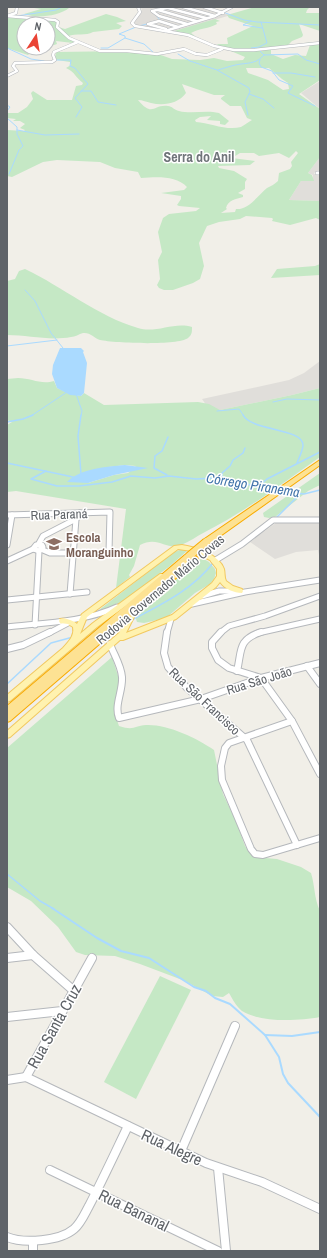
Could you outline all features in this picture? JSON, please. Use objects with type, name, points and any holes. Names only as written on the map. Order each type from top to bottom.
[{"type":"highway","name":"Rodovia Governador Mário Covas","points":[[7,719],[164,585],[191,558],[320,462]]},
{"type":"highway","name":"Rodovia Governador Mário Covas","points":[[209,544],[320,469]]},
{"type":"highway","name":"Rodovia Governador Mário Covas","points":[[7,710],[176,566],[191,558]]},
{"type":"main road","points":[[66,649],[73,641],[84,616],[176,547],[192,548],[214,561],[220,568],[222,580],[227,586],[242,592]]},
{"type":"main road","points":[[7,699],[66,649],[124,603],[176,566]]},
{"type":"main road","points":[[112,642],[136,631],[171,619],[214,585],[221,576]]},
{"type":"main road","points":[[7,735],[124,631],[134,612],[164,585]]},
{"type":"main road","points":[[130,618],[135,624],[151,626]]},
{"type":"main road","points":[[62,621],[70,622],[76,626],[77,632]]},
{"type":"street","points":[[7,16],[16,13],[17,7]]},
{"type":"street","points":[[138,7],[140,12],[133,20],[133,25],[145,29],[191,36],[222,49],[248,50],[320,43]]},
{"type":"street","points":[[172,7],[152,11],[159,16],[187,24]]},
{"type":"street","points":[[183,7],[215,16]]},
{"type":"street","points":[[204,7],[224,12]]},
{"type":"street","points":[[208,7],[216,8],[224,12]]},
{"type":"street","points":[[163,31],[215,16],[232,7]]},
{"type":"street","points":[[168,8],[207,18]]},
{"type":"street","points":[[156,10],[197,21]]},
{"type":"street","points":[[7,16],[55,20],[58,22],[57,27],[63,31],[66,37],[100,51],[128,50],[157,54],[184,49],[198,54],[207,55],[222,49]]},
{"type":"street","points":[[169,30],[148,24],[159,21],[178,27]]},
{"type":"street","points":[[7,76],[17,71],[13,66],[15,63],[52,62],[55,60],[53,54],[54,52],[79,42]]},
{"type":"street","name":"Rua Paraná","points":[[10,515],[110,512],[109,552]]},
{"type":"street","points":[[7,561],[33,549],[44,536],[76,519],[80,513]]},
{"type":"street","points":[[7,545],[10,515]]},
{"type":"street","points":[[70,594],[76,519]]},
{"type":"street","points":[[214,561],[242,544],[274,520],[320,520]]},
{"type":"street","points":[[35,625],[36,597],[41,550],[43,546],[38,544]]},
{"type":"street","points":[[33,549],[50,553],[73,553]]},
{"type":"street","points":[[186,607],[199,602],[242,592],[320,580]]},
{"type":"street","points":[[200,597],[219,591],[242,592]]},
{"type":"street","points":[[7,600],[87,592]]},
{"type":"street","points":[[320,596],[235,624],[218,634],[212,642],[214,654],[221,662],[237,671],[261,678],[292,721],[320,774]]},
{"type":"street","points":[[7,627],[62,621],[112,610],[124,603]]},
{"type":"street","name":"Rua São Francisco","points":[[171,619],[164,641],[165,661],[174,675],[189,690],[244,737],[298,845]]},
{"type":"street","points":[[237,671],[242,644],[248,637],[273,629],[320,619]]},
{"type":"street","points":[[7,649],[21,646],[70,622]]},
{"type":"street","name":"Rua São João","points":[[112,642],[121,670],[122,686],[116,711],[119,718],[201,699],[261,678],[320,663]]},
{"type":"street","name":"Rua São João","points":[[307,666],[320,684]]},
{"type":"street","points":[[292,721],[229,743],[225,748],[221,766],[221,776],[251,849],[255,854],[263,855],[320,838]]},
{"type":"street","points":[[7,927],[33,955],[74,991]]},
{"type":"street","points":[[7,958],[33,955]]},
{"type":"street","name":"Rua Santa Cruz","points":[[7,1080],[26,1077],[92,958]]},
{"type":"street","points":[[7,1017],[62,1011]]},
{"type":"street","points":[[181,1151],[235,1026]]},
{"type":"street","name":"Rua Alegre","points":[[26,1077],[218,1168],[262,1182],[320,1209]]},
{"type":"street","points":[[7,1237],[33,1246],[72,1230],[80,1222],[128,1126]]},
{"type":"street","points":[[218,1168],[226,1251]]},
{"type":"street","name":"Rua Bananal","points":[[50,1170],[218,1251]]},
{"type":"shaded area","points":[[141,7],[202,7],[231,15],[173,32],[137,26],[134,23],[142,12]]},
{"type":"shaded area","points":[[320,81],[320,109],[301,93]]},
{"type":"shaded area","points":[[320,157],[320,172],[315,172],[314,174],[320,174],[320,201],[289,200],[301,181],[313,180],[313,175],[308,173]]},
{"type":"shaded area","points":[[320,361],[320,388],[211,412],[202,399],[289,380],[304,373]]},
{"type":"shaded area","points":[[320,521],[320,560],[318,550],[296,552],[275,559],[250,542],[277,522]]},
{"type":"green space","points":[[69,7],[65,11],[54,15],[29,16],[24,14],[41,9],[34,8]]},
{"type":"green space","points":[[255,7],[310,7],[306,13],[320,13],[320,31],[299,24],[303,35],[302,37],[292,41],[287,46],[271,49],[271,54],[283,59],[295,55],[306,56],[310,45],[304,43],[320,42],[320,80],[299,94],[320,109],[320,157],[308,173],[312,175],[314,181],[301,181],[289,200],[320,201],[320,220],[316,218],[290,225],[272,221],[272,218],[246,216],[240,219],[219,222],[207,226],[199,243],[204,266],[200,279],[173,290],[164,290],[159,288],[157,285],[160,279],[158,260],[162,252],[158,232],[163,218],[169,214],[196,211],[200,208],[179,206],[177,205],[181,199],[181,196],[161,193],[184,190],[187,187],[177,180],[172,179],[159,177],[141,178],[138,172],[115,168],[100,162],[57,160],[43,162],[12,177],[7,176],[7,130],[24,131],[25,130],[20,128],[25,124],[20,121],[13,121],[16,119],[7,118],[7,113],[18,113],[27,107],[33,99],[31,93],[33,91],[47,100],[72,100],[76,86],[82,85],[83,83],[66,68],[71,65],[70,62],[57,60],[55,58],[56,52],[127,51],[158,54],[172,59],[200,60],[214,58],[227,61],[243,60],[245,57],[217,44],[228,44],[227,38],[253,26],[229,18],[227,15]],"holes":[[[246,68],[269,68],[288,83],[289,89],[283,90],[268,80],[248,73]],[[182,84],[214,95],[225,95],[221,99],[230,106],[241,106],[247,118],[252,120],[241,127],[236,128],[201,123],[196,122],[195,120],[200,117],[211,116],[207,120],[220,121],[220,124],[225,125],[229,121],[219,113],[183,112],[168,106],[150,109],[138,100],[156,104],[175,102],[186,93]],[[296,151],[298,153],[291,162],[292,166],[290,169],[279,173],[278,181],[267,188],[253,202],[241,209],[236,209],[235,212],[221,213],[227,209],[227,205],[230,202],[243,197],[243,195],[238,193],[245,189],[245,182],[247,179],[234,171],[219,168],[218,166],[250,165],[255,161],[232,158],[240,153],[254,153],[259,156],[279,153],[289,158]]]},
{"type":"green space","points":[[106,14],[126,21],[116,23],[122,26],[119,29],[68,36],[74,41],[73,43],[56,41],[56,22],[59,24],[58,27],[65,29]]},
{"type":"green space","points":[[7,18],[16,18],[16,51],[7,48]]},
{"type":"green space","points":[[215,19],[220,21],[216,22],[217,24],[214,26],[191,33],[195,36],[171,32]]},
{"type":"green space","points":[[320,264],[320,275],[271,278],[277,269],[315,266]]},
{"type":"green space","points":[[25,269],[94,309],[123,323],[138,328],[152,330],[178,325],[192,327],[191,335],[182,341],[145,343],[100,340],[90,334],[85,333],[63,338],[7,335],[7,281],[15,279],[19,271]]},
{"type":"green space","points":[[23,378],[40,382],[54,381],[57,388],[70,394],[81,396],[84,393],[104,405],[198,402],[209,404],[220,410],[320,388],[320,457],[249,506],[184,544],[171,546],[157,542],[146,542],[140,545],[134,566],[129,575],[130,577],[116,588],[126,509],[16,491],[7,492],[7,425],[12,422],[7,420],[7,379]],"holes":[[[125,465],[136,466],[128,473],[114,475],[88,483],[109,467]]]},
{"type":"green space","points":[[320,473],[320,485],[308,491],[275,517],[264,517],[263,513]]},
{"type":"green space","points":[[188,550],[170,566],[119,604],[117,603],[112,607],[99,610],[174,552]]},
{"type":"green space","points":[[202,558],[209,562],[215,569],[216,573],[214,579],[210,584],[195,593],[166,618],[144,623],[137,622],[136,617],[173,587],[172,586],[175,580]]},
{"type":"green space","points":[[112,657],[120,682],[114,711],[119,726],[134,728],[154,725],[172,729],[199,741],[214,750],[223,794],[236,821],[245,846],[250,853],[254,857],[277,859],[301,867],[311,873],[320,911],[320,1017],[291,1020],[260,1018],[242,1011],[236,1005],[229,993],[223,997],[212,996],[185,981],[140,964],[115,956],[85,955],[76,952],[58,927],[31,901],[7,887],[7,748]]},
{"type":"green space","points":[[160,976],[191,990],[136,1099],[104,1082]]},
{"type":"water","points":[[60,348],[81,348],[84,351],[83,352],[87,363],[84,393],[81,396],[70,395],[57,388],[52,374],[53,365]]},
{"type":"water","points":[[125,465],[148,468],[114,475],[88,483],[67,482],[73,477],[86,471]]},
{"type":"waterway","points":[[17,16],[56,10],[62,7]]},
{"type":"waterway","points":[[223,12],[251,21]]},
{"type":"waterway","points":[[156,15],[160,20]]},
{"type":"waterway","points":[[251,21],[261,22]]},
{"type":"waterway","points":[[251,21],[243,25],[262,28]]},
{"type":"waterway","points":[[252,50],[251,48],[259,47],[267,43],[261,22]]},
{"type":"waterway","points":[[261,22],[320,25]]},
{"type":"waterway","points":[[139,26],[147,24]]},
{"type":"waterway","points":[[125,38],[125,36],[119,34],[136,27]]},
{"type":"waterway","points":[[101,48],[108,48],[125,38]]},
{"type":"waterway","points":[[125,38],[144,44],[154,53]]},
{"type":"waterway","points":[[7,48],[31,59],[44,61]]},
{"type":"waterway","points":[[260,51],[264,55]]},
{"type":"waterway","points":[[178,54],[190,61],[217,70],[249,88],[249,94]]},
{"type":"waterway","points":[[264,55],[298,54],[306,60],[320,64]]},
{"type":"waterway","points":[[218,70],[253,62],[259,60],[264,55]]},
{"type":"waterway","points":[[56,60],[71,60],[70,66],[75,68],[88,84],[82,91]]},
{"type":"waterway","points":[[260,60],[259,63],[261,67],[274,73]]},
{"type":"waterway","points":[[274,73],[291,73],[315,77]]},
{"type":"waterway","points":[[274,73],[279,80],[293,86],[288,93],[315,106]]},
{"type":"waterway","points":[[76,117],[82,107],[75,98],[82,91]]},
{"type":"waterway","points":[[82,91],[91,91],[98,102],[116,105]]},
{"type":"waterway","points":[[248,115],[245,102],[249,94]]},
{"type":"waterway","points":[[249,94],[263,99],[274,108]]},
{"type":"waterway","points":[[7,105],[10,107],[7,111]]},
{"type":"waterway","points":[[7,118],[17,127],[17,130]]},
{"type":"waterway","points":[[9,174],[19,150],[23,146],[17,134],[17,130]]},
{"type":"waterway","points":[[17,130],[45,135],[79,134]]},
{"type":"waterway","points":[[25,290],[35,301],[51,333],[57,340]]},
{"type":"waterway","points":[[7,346],[57,340]]},
{"type":"waterway","points":[[57,340],[63,348]]},
{"type":"waterway","points":[[32,416],[67,392]]},
{"type":"waterway","points":[[76,394],[82,411],[81,416]]},
{"type":"waterway","points":[[273,402],[287,399],[320,400]]},
{"type":"waterway","points":[[217,411],[239,409],[244,416]]},
{"type":"waterway","points":[[81,415],[78,436],[81,474]]},
{"type":"waterway","points":[[7,422],[32,416]]},
{"type":"waterway","points":[[244,416],[256,424],[286,432],[301,439],[303,447],[297,463]]},
{"type":"waterway","points":[[167,475],[154,468],[155,456],[162,451],[168,437]]},
{"type":"waterway","points":[[222,479],[222,473],[230,466],[233,460],[243,453],[245,448]]},
{"type":"waterway","points":[[259,486],[267,479],[320,452]]},
{"type":"waterway","name":"Córrego Piranema","points":[[7,463],[46,471]]},
{"type":"waterway","name":"Córrego Piranema","points":[[46,471],[73,477]]},
{"type":"waterway","name":"Córrego Piranema","points":[[46,471],[31,479],[57,486],[79,486],[112,482],[131,476],[155,478],[169,476],[196,479],[215,478],[259,486]]},
{"type":"waterway","name":"Córrego Piranema","points":[[259,486],[277,490]]},
{"type":"waterway","name":"Córrego Piranema","points":[[283,491],[304,494],[320,490]]},
{"type":"waterway","points":[[276,518],[300,494]]},
{"type":"waterway","points":[[132,620],[186,589],[205,573],[213,563]]},
{"type":"waterway","points":[[90,632],[98,630]]},
{"type":"waterway","points":[[7,684],[51,643],[73,637]]},
{"type":"waterway","points":[[7,874],[40,901],[54,909]]},
{"type":"waterway","points":[[52,908],[97,938],[121,951],[149,958],[194,987],[206,991],[215,998],[230,1004],[265,1035]]},
{"type":"waterway","points":[[265,1035],[292,1036],[320,1032]]},
{"type":"waterway","points":[[265,1035],[279,1057],[283,1074],[288,1083],[320,1117]]},
{"type":"place","name":"Escola Moranguinho","points":[[54,544]]},
{"type":"district","name":"Serra do Anil","points":[[199,157]]}]
